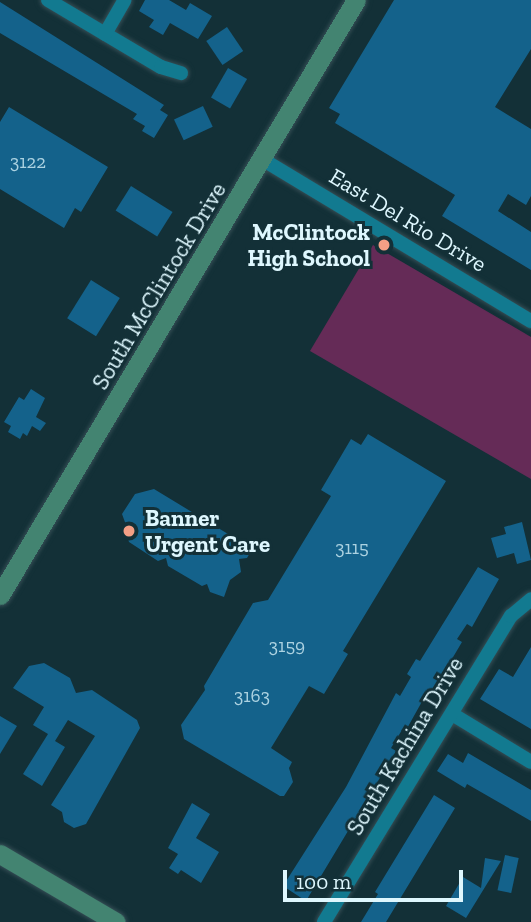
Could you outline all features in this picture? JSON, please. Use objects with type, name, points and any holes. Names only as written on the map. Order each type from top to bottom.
[{"type":"main road","name":"South McClintock Drive","points":[[0,595],[356,0]]},
{"type":"main road","points":[[0,854],[117,922]]},
{"type":"street","points":[[48,0],[161,67],[181,72]]},
{"type":"street","points":[[105,34],[124,0]]},
{"type":"street","name":"East Del Rio Drive","points":[[262,159],[531,321]]},
{"type":"street","name":"South Kachina Drive","points":[[324,922],[511,616],[531,598]]},
{"type":"street","points":[[452,714],[531,762]]},
{"type":"shaded area","points":[[373,245],[531,337],[531,479],[310,351]]},
{"type":"building","points":[[145,0],[169,0],[186,10],[190,3],[212,16],[198,39],[170,23],[163,35],[149,27],[154,20],[139,11]]},
{"type":"building","points":[[394,0],[531,0],[531,49],[495,107],[531,129],[531,196],[526,205],[508,194],[498,211],[531,232],[531,270],[442,216],[455,195],[335,123],[340,114],[329,108]]},
{"type":"building","points":[[0,2],[164,105],[160,110],[168,115],[154,138],[142,131],[145,126],[133,119],[137,114],[0,33]]},
{"type":"building","points":[[227,27],[243,51],[222,65],[206,41]]},
{"type":"building","points":[[228,68],[247,79],[230,108],[211,97]]},
{"type":"building","points":[[203,106],[213,127],[184,140],[174,120]]},
{"type":"building","points":[[9,107],[108,167],[81,212],[75,208],[64,228],[0,189],[0,122]]},
{"type":"building","points":[[131,186],[173,212],[157,237],[116,211]]},
{"type":"building","points":[[91,280],[120,298],[96,336],[67,318]]},
{"type":"building","points":[[31,389],[45,398],[36,417],[46,423],[40,431],[32,426],[27,436],[23,433],[20,439],[8,432],[11,426],[4,422],[19,397],[24,400]]},
{"type":"building","points":[[368,434],[446,481],[343,651],[348,654],[324,694],[309,686],[271,748],[292,762],[289,768],[293,782],[284,796],[280,796],[184,739],[181,725],[205,690],[204,686],[253,603],[268,600],[331,496],[321,490],[351,439],[361,445]]},
{"type":"building","points":[[154,489],[233,537],[235,542],[242,541],[249,545],[251,551],[247,558],[239,559],[241,572],[230,580],[224,597],[210,592],[207,584],[202,586],[168,566],[166,558],[158,561],[129,542],[122,532],[126,525],[122,514],[135,494]]},
{"type":"building","points":[[522,522],[531,560],[517,564],[514,553],[497,558],[491,538],[506,534],[504,527]]},
{"type":"building","points":[[478,567],[499,579],[472,627],[467,624],[457,639],[462,642],[433,691],[429,689],[405,732],[402,730],[391,748],[396,751],[306,901],[283,886],[346,787],[396,693],[400,696],[411,677],[407,674],[416,659],[420,661]]},
{"type":"building","points":[[531,647],[531,729],[480,699],[499,669],[513,677]]},
{"type":"building","points":[[44,663],[70,678],[76,693],[92,690],[137,720],[140,728],[86,824],[74,828],[64,822],[62,812],[51,805],[95,736],[68,720],[55,741],[65,747],[42,786],[23,774],[48,734],[33,725],[44,707],[13,688],[29,666]]},
{"type":"building","points":[[0,716],[17,726],[0,754]]},
{"type":"building","points":[[468,753],[531,790],[531,821],[467,784],[465,788],[437,771],[448,754],[463,763]]},
{"type":"building","points":[[434,795],[455,808],[386,922],[361,922],[378,894],[375,892]]},
{"type":"building","points":[[192,803],[210,814],[196,838],[219,852],[201,883],[181,870],[178,874],[169,868],[178,854],[168,848]]},
{"type":"building","points":[[505,855],[519,858],[511,893],[498,890]]},
{"type":"building","points":[[485,858],[501,861],[466,918],[446,906],[463,877],[481,888]]},
{"type":"place","name":"McClintock High School","points":[[384,245]]},
{"type":"place","name":"Banner Urgent Care","points":[[129,531]]}]
